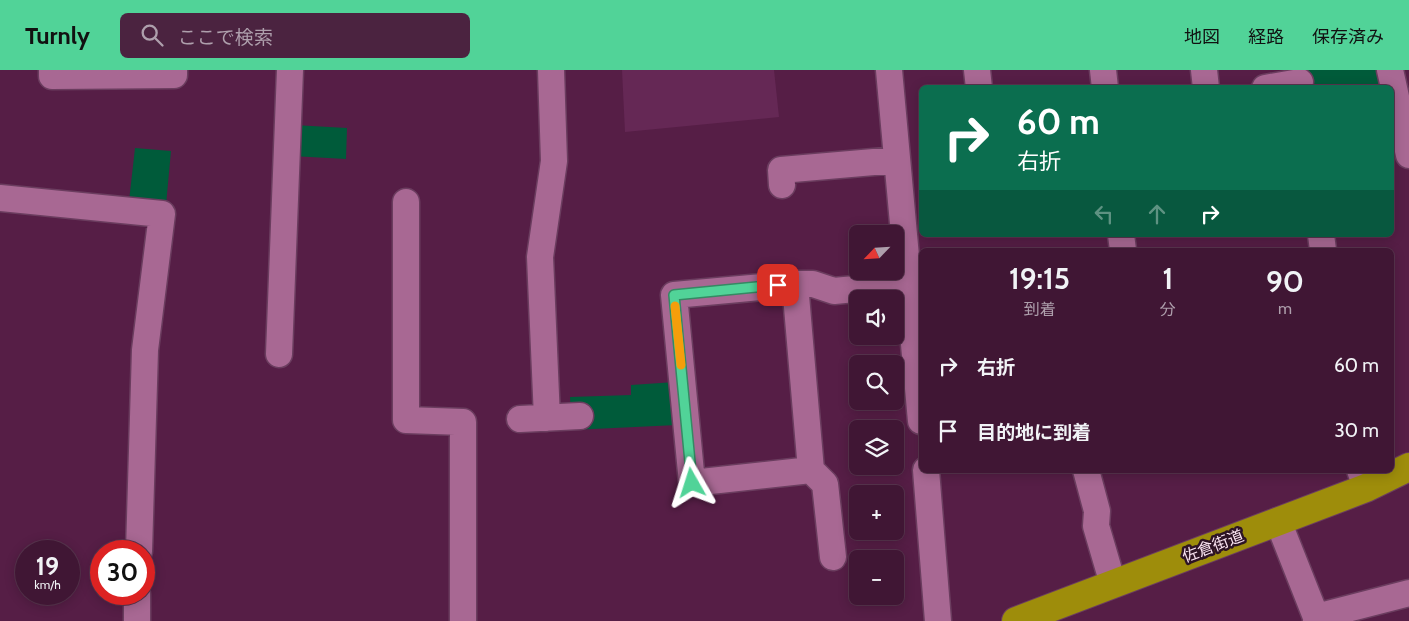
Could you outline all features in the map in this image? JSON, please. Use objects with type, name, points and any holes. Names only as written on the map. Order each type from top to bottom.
[{"type":"highway","name":"佐倉街道","points":[[1394,471],[1409,467]]},
{"type":"highway","name":"佐倉街道","points":[[1016,621],[1278,521],[1363,479],[1386,473]]},
{"type":"street","points":[[52,70],[52,76],[174,75],[174,70]]},
{"type":"street","points":[[279,354],[290,70]]},
{"type":"street","points":[[547,418],[540,257],[554,161],[551,70]]},
{"type":"street","points":[[889,70],[919,401]]},
{"type":"street","points":[[977,70],[979,85]]},
{"type":"street","points":[[1103,70],[1105,85]]},
{"type":"street","points":[[1204,70],[1206,85]]},
{"type":"street","points":[[1390,70],[1393,85]]},
{"type":"street","points":[[1278,85],[1300,80]]},
{"type":"street","points":[[1394,88],[1409,155]]},
{"type":"street","points":[[1394,162],[1409,159]]},
{"type":"street","points":[[780,170],[897,160]]},
{"type":"street","points":[[0,198],[162,214],[145,350],[139,540]]},
{"type":"street","points":[[406,202],[406,420],[463,422],[463,621]]},
{"type":"street","points":[[811,470],[692,483],[674,295],[795,284],[812,284],[834,291],[908,284]]},
{"type":"street","points":[[795,284],[811,470],[825,484],[833,557]]},
{"type":"street","points":[[520,419],[580,416]]},
{"type":"street","points":[[926,473],[938,621]]},
{"type":"street","points":[[1087,473],[1097,511],[1096,526],[1113,584]]},
{"type":"street","points":[[1278,521],[1316,619],[1409,593]]},
{"type":"street","points":[[137,605],[137,621]]},
{"type":"shaded area","points":[[622,70],[774,70],[779,117],[625,132]]},
{"type":"green space","points":[[1308,70],[1382,70],[1385,85],[1308,85]]},
{"type":"green space","points":[[294,125],[347,128],[346,159],[292,156]]},
{"type":"green space","points":[[135,148],[171,151],[166,205],[129,201]]},
{"type":"green space","points":[[675,382],[677,425],[572,430],[570,397],[631,395],[631,385]]},
{"type":"slow traffic","points":[[675,306],[681,365]]},
{"type":"route","points":[[692,483],[674,295],[778,285]]}]
